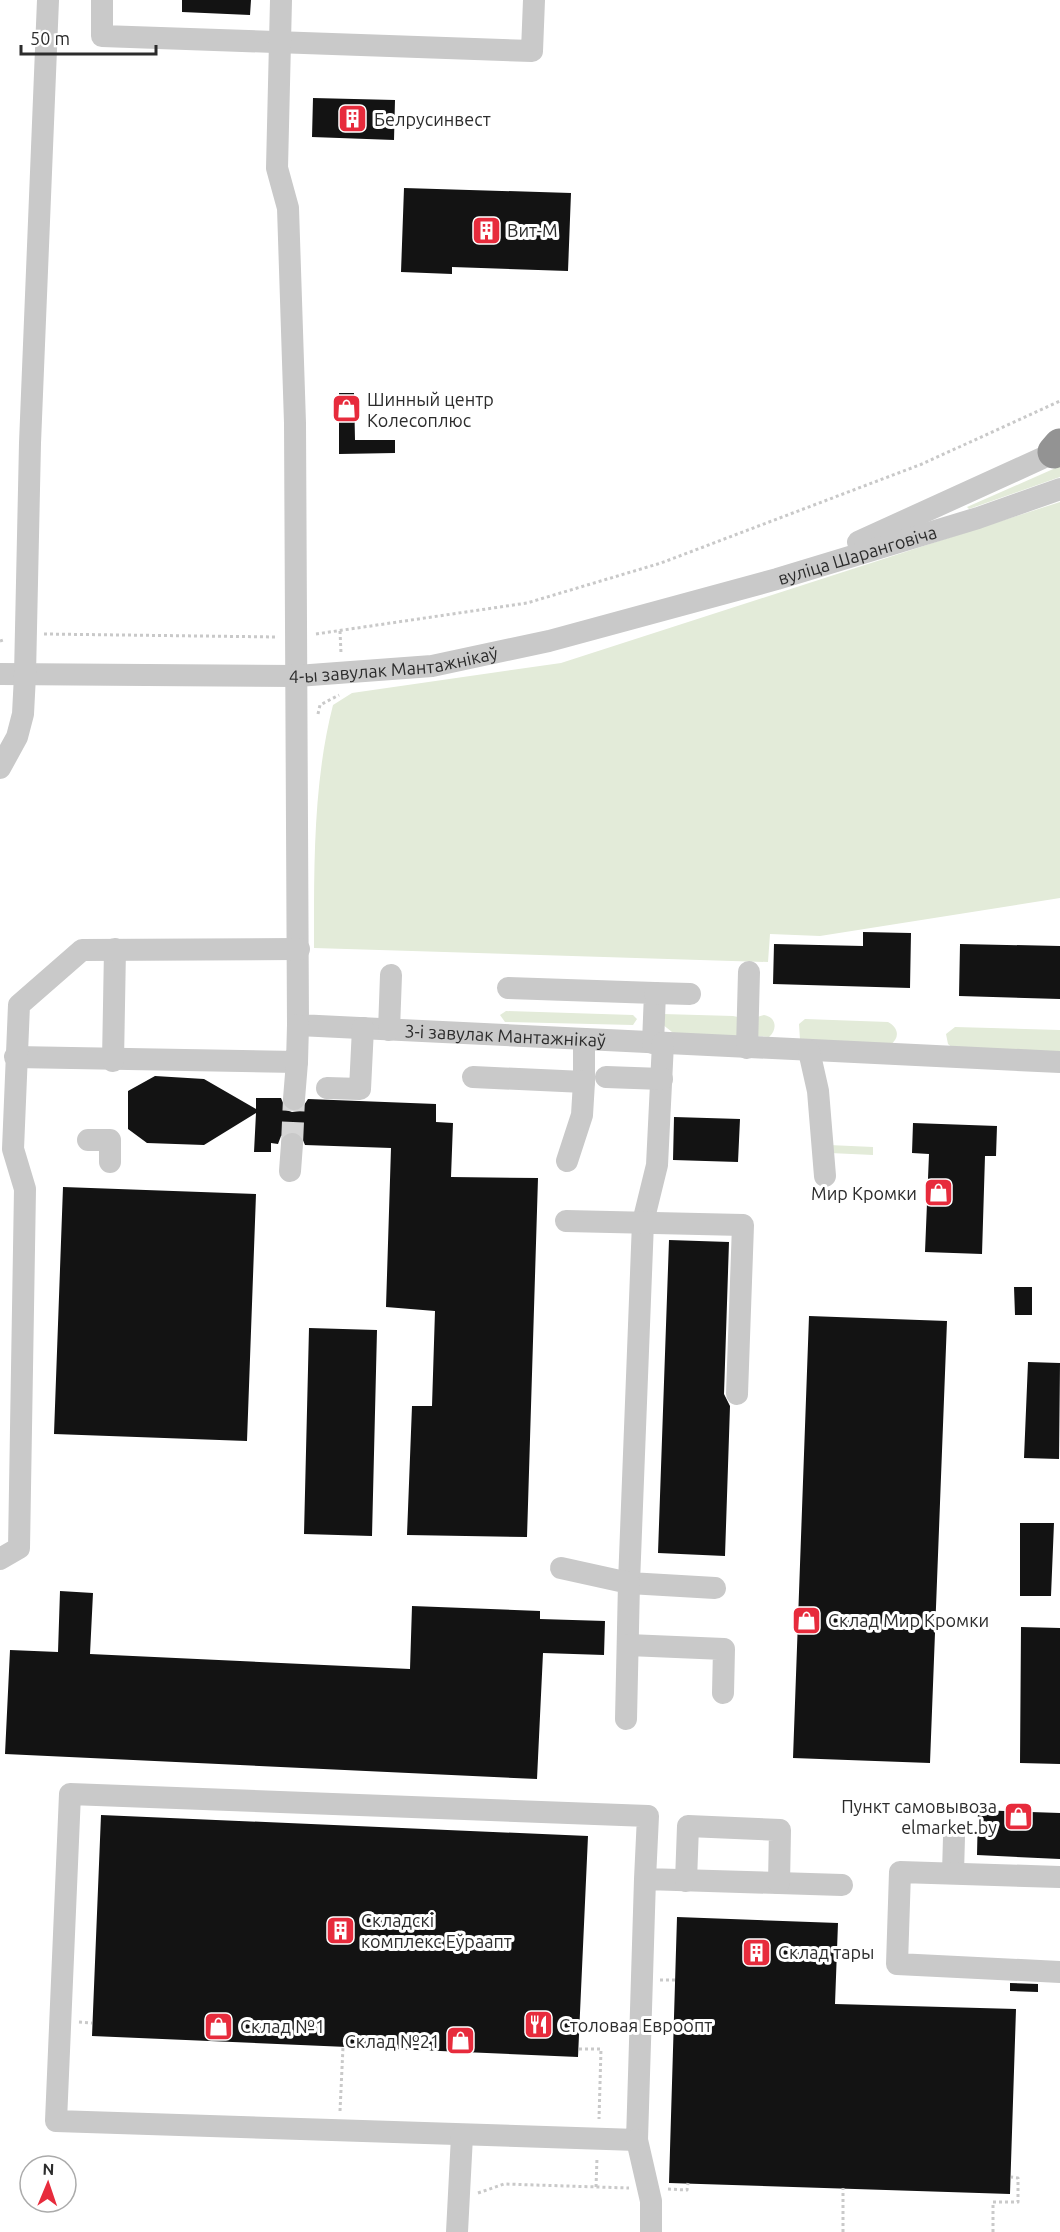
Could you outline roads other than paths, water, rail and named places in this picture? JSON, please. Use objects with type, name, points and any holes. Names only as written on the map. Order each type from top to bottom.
[{"type":"street","points":[[0,768],[17,737],[23,714],[30,443],[48,0]]},
{"type":"street","points":[[102,0],[102,36],[532,51],[534,0]]},
{"type":"street","points":[[281,0],[277,168],[288,208],[295,423],[299,949],[294,1099]]},
{"type":"street","name":"вуліца Шаранговіча","points":[[777,579],[1058,449]]},
{"type":"street","name":"вуліца Шаранговіча","points":[[777,579],[978,518],[1060,489]]},
{"type":"street","name":"4-ы завулак Мантажнікаў","points":[[0,674],[297,676],[432,666],[549,641],[777,579]]},
{"type":"street","points":[[113,1061],[115,949]]},
{"type":"street","points":[[0,1559],[19,1548],[26,1189],[13,1149],[19,1005],[82,950],[299,949]]},
{"type":"street","points":[[747,1048],[749,972]]},
{"type":"street","points":[[389,1030],[391,975]]},
{"type":"street","points":[[508,988],[690,994]]},
{"type":"street","points":[[626,1719],[629,1583],[644,1222],[657,1166],[662,1079],[655,993]]},
{"type":"street","name":"3-і завулак Мантажнікаў","points":[[298,1024],[1060,1062]]},
{"type":"street","points":[[327,1088],[360,1089],[363,1028]]},
{"type":"street","points":[[567,1161],[582,1115],[584,1039]]},
{"type":"street","points":[[809,1051],[818,1091],[825,1176]]},
{"type":"street","points":[[15,1058],[297,1062]]},
{"type":"street","points":[[472,1077],[584,1082]]},
{"type":"street","points":[[606,1077],[662,1079]]},
{"type":"street","points":[[88,1140],[110,1140],[110,1162]]},
{"type":"street","points":[[290,1171],[292,1144]]},
{"type":"street","points":[[566,1221],[742,1225],[737,1394]]},
{"type":"street","points":[[561,1568],[629,1583],[715,1588]]},
{"type":"street","points":[[628,1645],[724,1649],[723,1693]]},
{"type":"street","points":[[637,2140],[56,2121],[70,1794],[648,1816],[637,2140],[648,2188],[651,2232]]},
{"type":"street","points":[[686,1881],[688,1826],[780,1830],[779,1883]]},
{"type":"street","points":[[953,1873],[954,1837]]},
{"type":"street","points":[[1060,1877],[900,1872],[897,1964],[1060,1972]]},
{"type":"street","points":[[645,1879],[842,1885]]},
{"type":"street","points":[[457,2232],[462,2136]]},
{"type":"tunnel","points":[[292,1144],[294,1099]]},
{"type":"place","name":"Белрусинвест","points":[[353,119]]},
{"type":"place","name":"Вит-М","points":[[486,230]]},
{"type":"place","name":"Шинный центр Колесоплюс","points":[[346,409]]},
{"type":"place","name":"Мир Кромки","points":[[938,1193]]},
{"type":"place","name":"Склад Мир Кромки","points":[[807,1620]]},
{"type":"place","name":"Пункт самовывоза elmarket.by","points":[[1018,1816]]},
{"type":"place","name":"Складскі комплекс Еўраапт","points":[[340,1930]]},
{"type":"place","name":"Склад тары","points":[[757,1952]]},
{"type":"place","name":"Столовая Евроопт","points":[[538,2025]]},
{"type":"place","name":"Склад №1","points":[[219,2026]]},
{"type":"place","name":"Склад №21","points":[[461,2041]]}]
